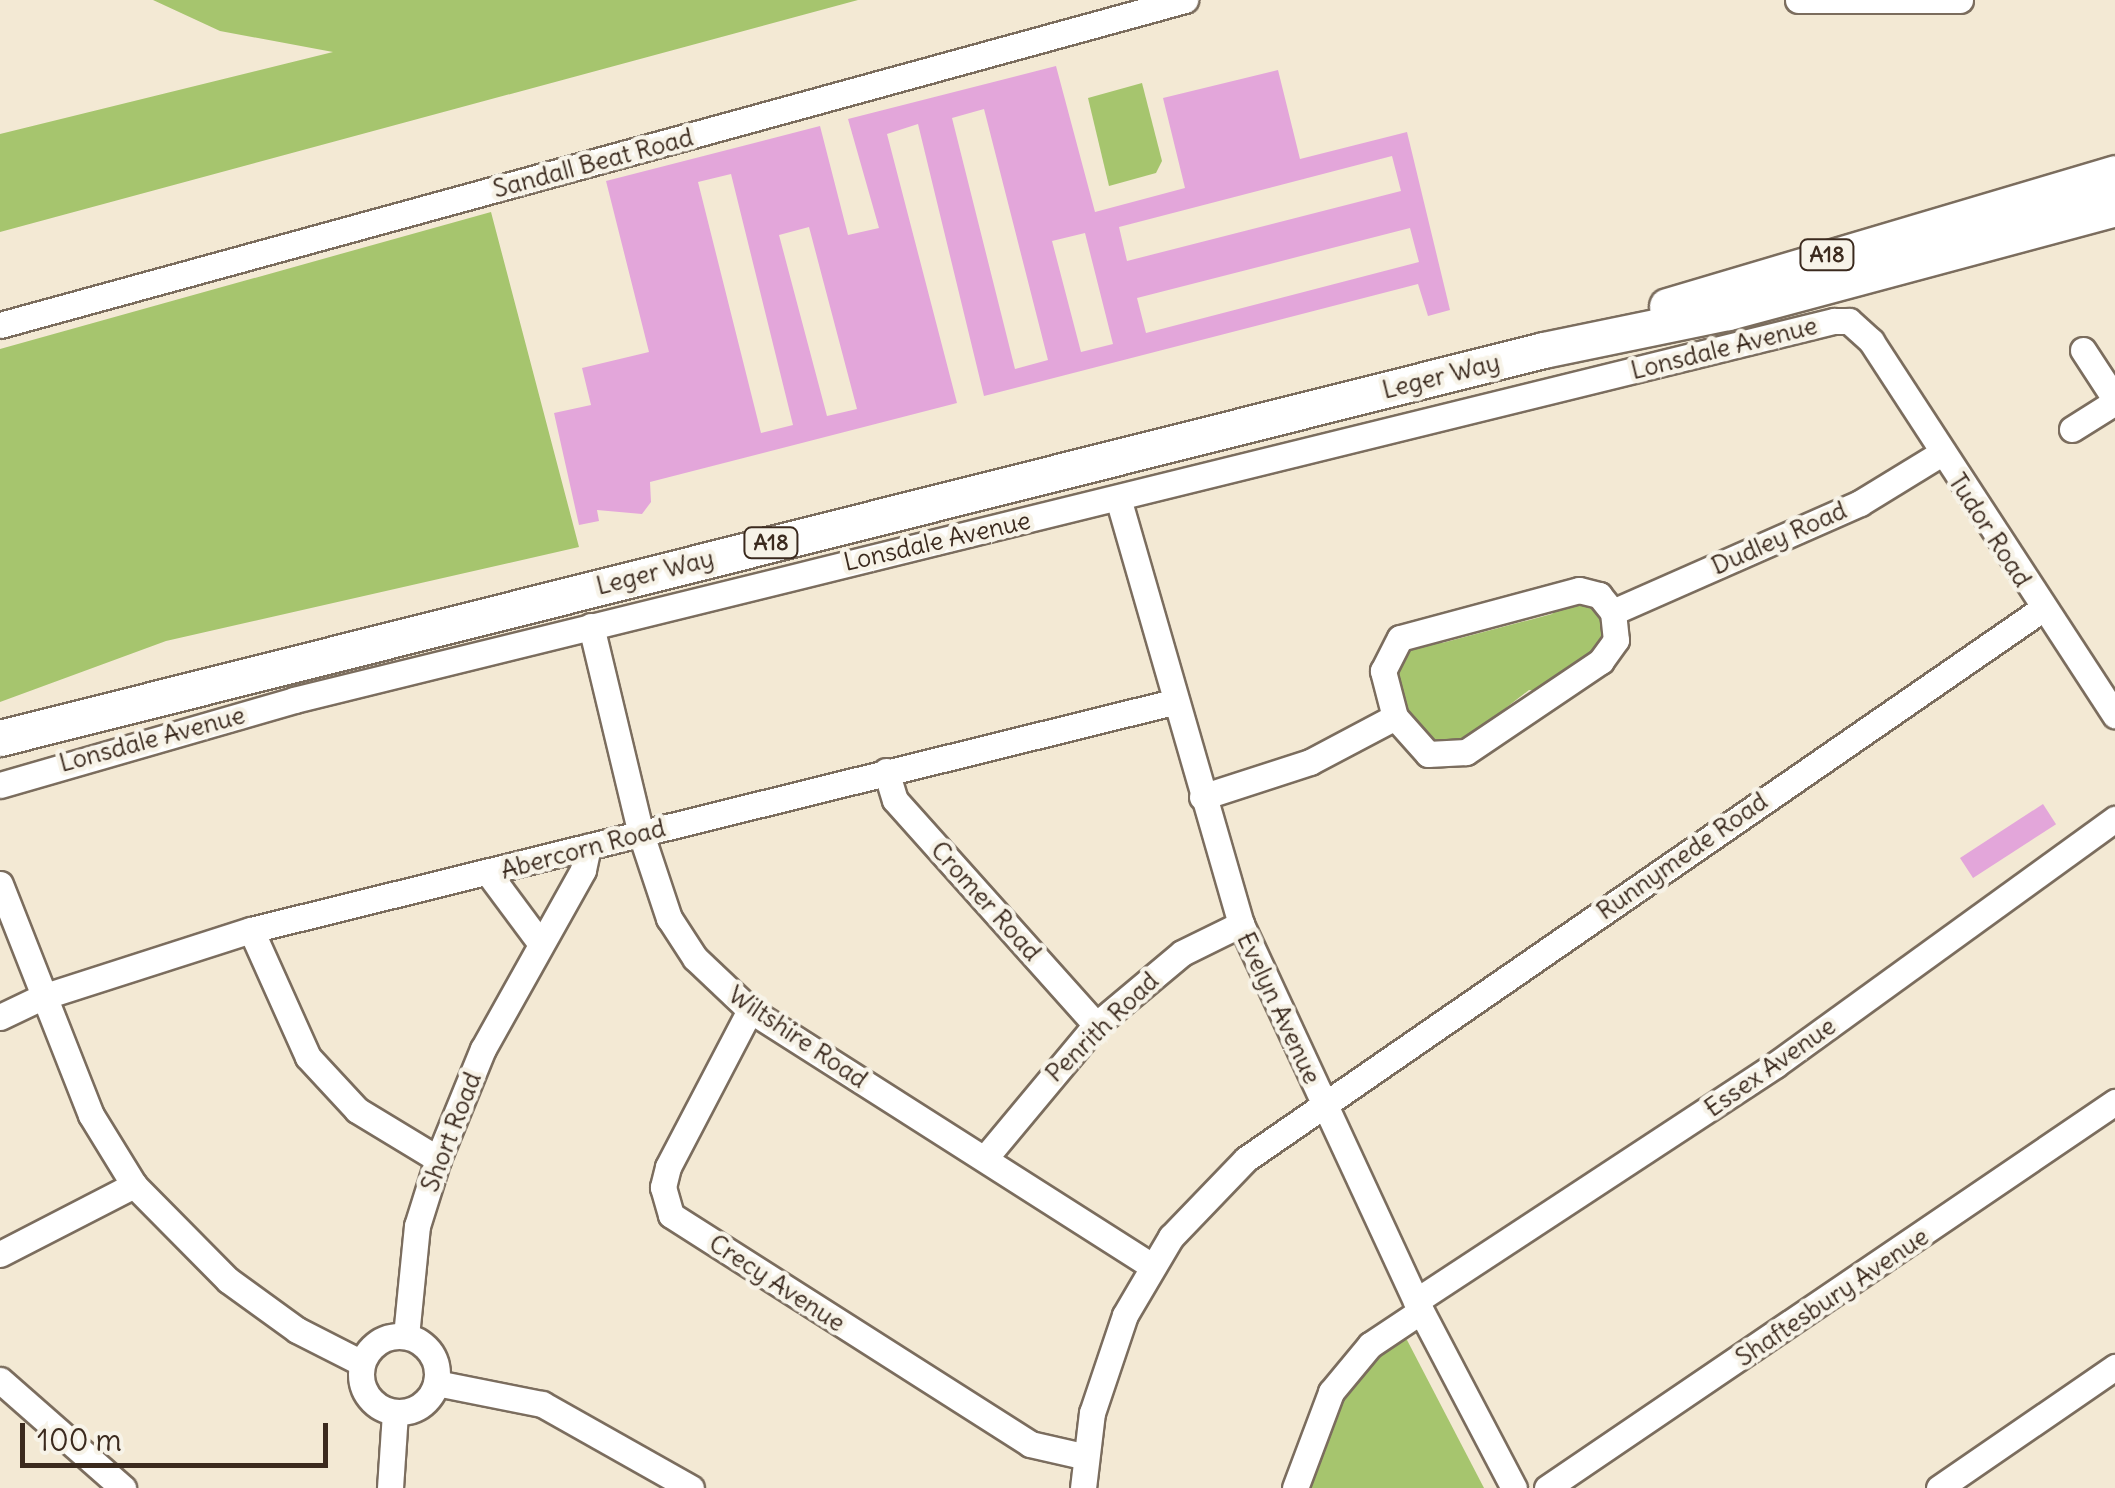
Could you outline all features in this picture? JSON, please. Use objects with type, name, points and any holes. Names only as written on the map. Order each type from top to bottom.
[{"type":"highway","name":"Leger Way","points":[[1543,350],[1733,282],[2115,174]]},
{"type":"highway","name":"Leger Way","points":[[0,738],[1543,350],[1728,312],[2115,208]]},
{"type":"street","name":"Sandall Beat Road","points":[[0,325],[1186,0]]},
{"type":"street","points":[[1798,0],[1960,0]]},
{"type":"street","name":"Lonsdale Avenue","points":[[0,785],[294,700],[1834,321],[1849,321],[1871,341]]},
{"type":"street","name":"Tudor Road","points":[[1871,341],[1940,454],[2115,715]]},
{"type":"street","points":[[2072,429],[2115,401],[2082,350]]},
{"type":"street","name":"Dudley Road","points":[[1613,612],[1860,502],[1940,454]]},
{"type":"street","name":"Evelyn Avenue","points":[[1118,498],[1241,924],[1418,1306],[1514,1488]]},
{"type":"street","points":[[1579,590],[1599,595],[1613,612],[1616,640],[1601,661],[1466,752],[1428,754],[1395,717],[1383,671],[1400,638],[1579,590]]},
{"type":"street","name":"Runnymede Road","points":[[1083,1488],[1084,1456],[1104,1365],[1151,1264],[1246,1159],[2042,609]]},
{"type":"street","name":"Wiltshire Road","points":[[591,626],[641,834],[680,938],[750,1010],[1151,1264]]},
{"type":"street","name":"Abercorn Road","points":[[0,1017],[42,997],[252,930],[1174,702]]},
{"type":"street","points":[[1202,797],[1310,762],[1395,717]]},
{"type":"street","name":"Cromer Road","points":[[886,771],[895,800],[1096,1026]]},
{"type":"street","name":"Essex Avenue","points":[[1294,1488],[1332,1392],[1370,1345],[1418,1306],[1775,1065],[2115,819]]},
{"type":"street","name":"Short Road","points":[[406,1336],[417,1226],[438,1159],[538,940],[583,870],[588,847]]},
{"type":"street","points":[[489,874],[538,940]]},
{"type":"street","points":[[0,884],[91,1115],[134,1185],[228,1280],[297,1330],[362,1363]]},
{"type":"street","name":"Penrith Road","points":[[985,1158],[1096,1026],[1182,953],[1241,924]]},
{"type":"street","points":[[252,930],[274,993],[308,1056],[358,1110],[438,1159]]},
{"type":"street","name":"Crecy Avenue","points":[[750,1010],[668,1166],[663,1187],[671,1214],[1030,1444],[1084,1456]]},
{"type":"street","name":"Shaftesbury Avenue","points":[[1547,1488],[2115,1102]]},
{"type":"street","points":[[0,1254],[134,1185]]},
{"type":"street","points":[[406,1336],[431,1353],[436,1383],[419,1407],[396,1413],[366,1396],[362,1363],[378,1342],[406,1336]]},
{"type":"street","points":[[1939,1488],[2115,1367]]},
{"type":"street","points":[[0,1380],[123,1488]]},
{"type":"street","points":[[436,1383],[542,1404],[691,1488]]},
{"type":"street","points":[[390,1488],[396,1413]]},
{"type":"green space","points":[[153,0],[858,0],[0,232],[0,134],[333,52],[220,31]]},
{"type":"green space","points":[[1142,83],[1162,161],[1156,173],[1109,186],[1088,98]]},
{"type":"green space","points":[[491,212],[579,547],[166,641],[0,702],[0,349]]},
{"type":"green space","points":[[1584,599],[1600,608],[1608,629],[1601,651],[1540,691],[1529,690],[1457,746],[1433,744],[1408,717],[1395,660],[1402,650],[1431,637],[1442,643],[1552,614],[1562,603]]},
{"type":"green space","points":[[1393,1339],[1407,1340],[1484,1488],[1305,1488],[1345,1387]]},
{"type":"building","points":[[1056,66],[1095,212],[1185,188],[1163,98],[1278,70],[1300,159],[1407,132],[1450,310],[1428,316],[1418,284],[984,396],[918,124],[887,134],[957,403],[650,482],[651,502],[642,514],[597,510],[599,521],[579,525],[554,413],[591,405],[582,368],[649,352],[606,181],[820,126],[848,235],[879,228],[848,119]],"holes":[[[984,109],[1048,360],[1015,369],[952,118]],[[1392,156],[1401,191],[1127,261],[1119,227]],[[731,174],[793,425],[761,433],[698,182]],[[809,227],[857,409],[827,416],[779,235]],[[1410,228],[1419,262],[1146,333],[1137,298]],[[1085,233],[1113,344],[1081,352],[1052,241]]]},
{"type":"building","points":[[2043,804],[2056,824],[1973,878],[1960,858]]}]
